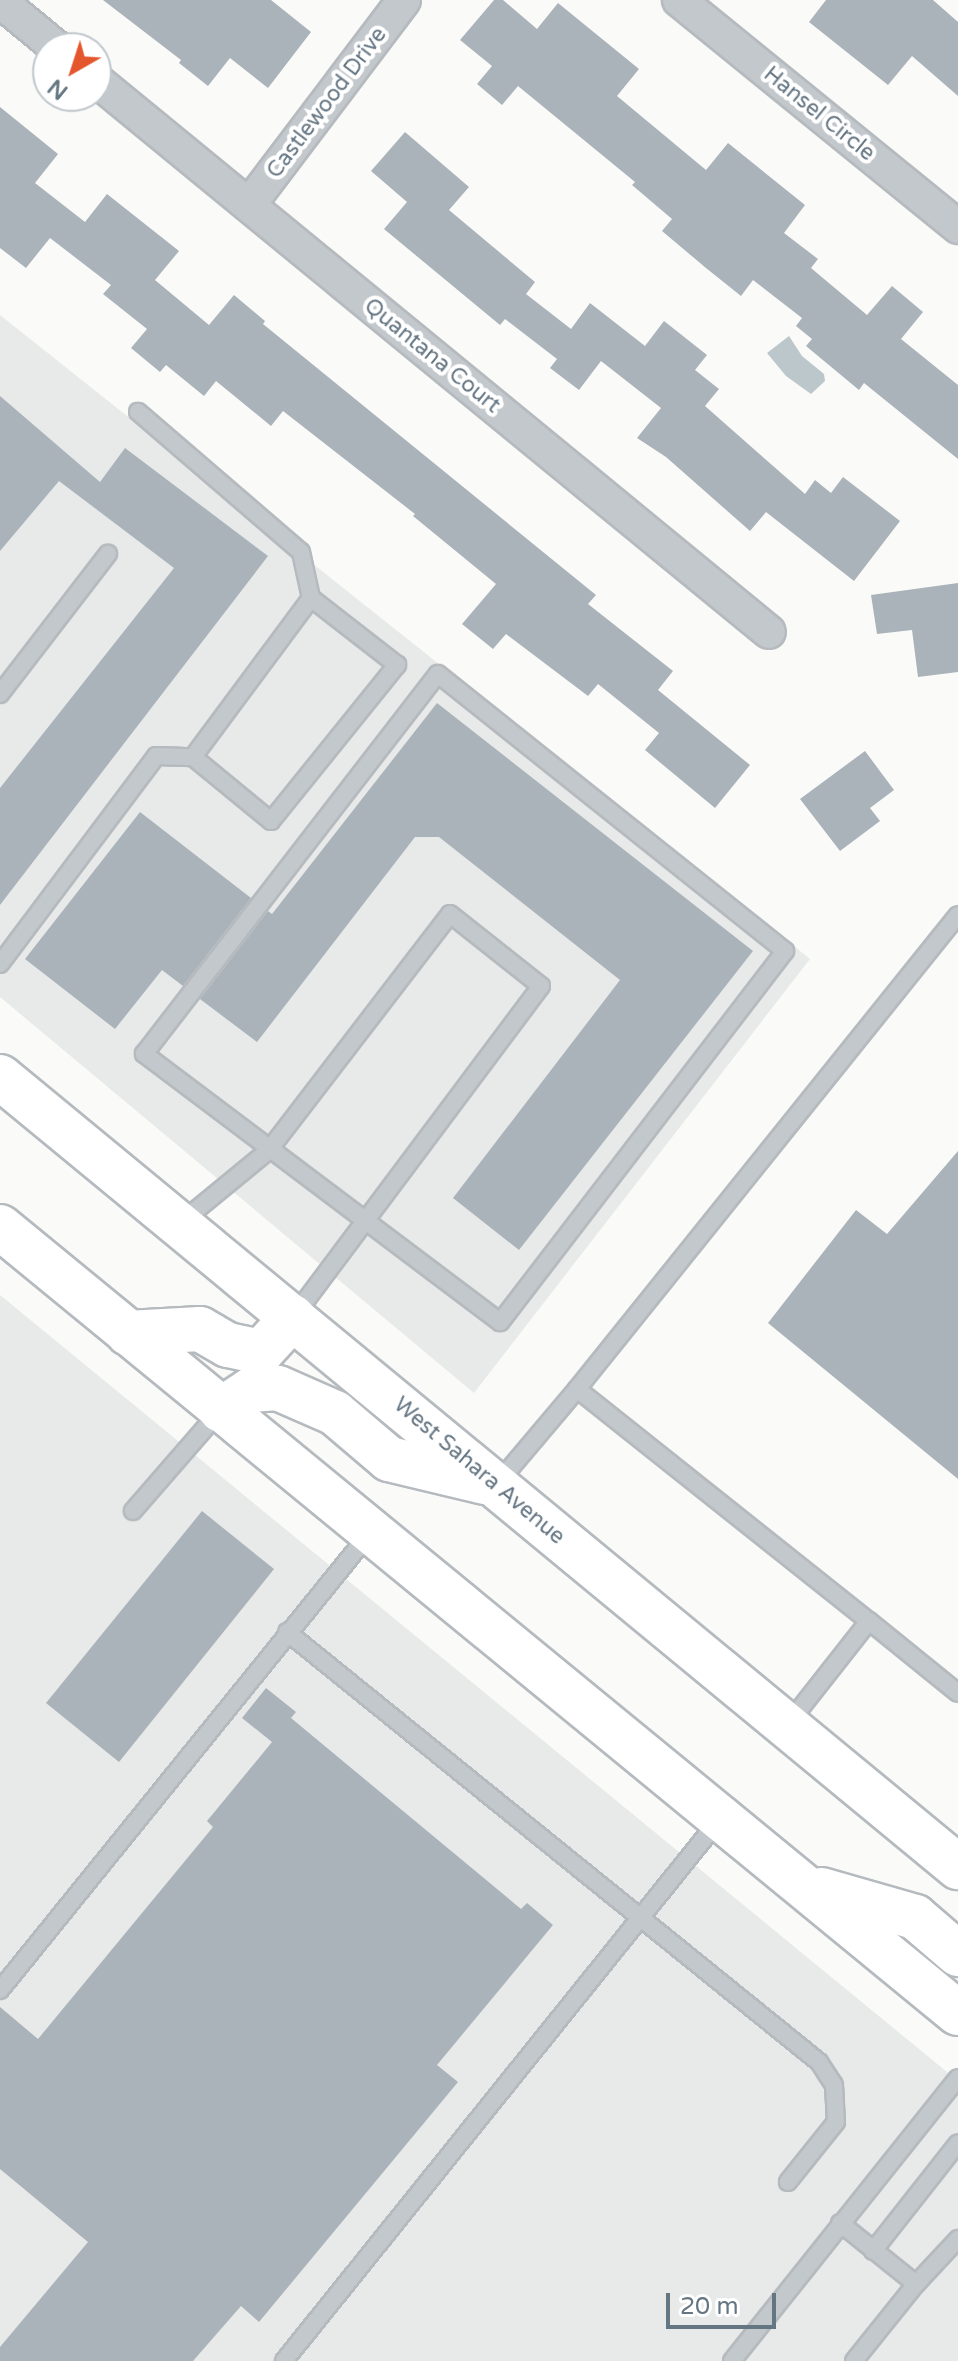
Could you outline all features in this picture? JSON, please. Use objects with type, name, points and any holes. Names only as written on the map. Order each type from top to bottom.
[{"type":"main road","name":"West Sahara Avenue","points":[[0,1077],[958,1867]]},
{"type":"main road","points":[[0,1227],[958,2013]]},
{"type":"main road","points":[[128,1333],[200,1329],[228,1345],[261,1352],[293,1317]]},
{"type":"main road","points":[[221,1410],[251,1390],[278,1388],[335,1413],[389,1459],[496,1485]]},
{"type":"main road","points":[[803,1884],[915,1917],[958,1954]]},
{"type":"street","name":"Castlewood Drive","points":[[249,205],[404,0]]},
{"type":"street","name":"Hansel Circle","points":[[679,0],[958,227]]},
{"type":"street","points":[[0,1],[38,32]]},
{"type":"street","name":"Quantana Court","points":[[112,93],[769,632]]},
{"type":"lane","points":[[0,964],[156,756],[193,757],[271,821],[397,665],[311,598],[301,552],[138,412]]},
{"type":"lane","points":[[0,694],[108,554]]},
{"type":"lane","points":[[193,757],[311,598]]},
{"type":"lane","points":[[438,674],[785,951],[500,1322],[366,1221],[144,1054],[438,674]]},
{"type":"lane","points":[[179,1224],[269,1150],[450,914],[541,986],[293,1317]]},
{"type":"lane","points":[[496,1485],[577,1389],[958,915]]},
{"type":"lane","points":[[577,1389],[958,1693]]},
{"type":"lane","points":[[133,1511],[221,1410]]},
{"type":"lane","points":[[0,1990],[370,1533]]},
{"type":"lane","points":[[787,1725],[869,1621]]},
{"type":"lane","points":[[287,1632],[819,2062],[834,2085],[836,2122],[788,2182]]},
{"type":"lane","points":[[284,2361],[719,1820]]},
{"type":"lane","points":[[732,2361],[958,2078]]},
{"type":"lane","points":[[873,2251],[958,2143]]},
{"type":"lane","points":[[840,2223],[916,2284]]},
{"type":"lane","points":[[854,2361],[916,2284],[958,2239]]},
{"type":"shaded area","points":[[0,315],[810,959],[474,1393],[0,997]]},
{"type":"shaded area","points":[[789,336],[802,356],[824,374],[825,381],[811,394],[786,376],[767,353]]},
{"type":"shaded area","points":[[0,1295],[958,2081],[958,2361],[0,2361]]},
{"type":"building","points":[[103,0],[271,0],[311,32],[268,88],[230,58],[208,86],[179,63],[181,60]]},
{"type":"building","points":[[494,0],[503,0],[537,29],[558,3],[639,69],[617,96],[706,170],[728,143],[805,205],[784,233],[818,259],[811,268],[867,315],[892,286],[923,312],[901,339],[958,385],[958,459],[864,383],[859,390],[806,346],[812,339],[796,326],[802,318],[753,280],[741,296],[662,231],[672,219],[632,185],[635,182],[518,86],[502,105],[477,84],[492,66],[460,40]]},
{"type":"building","points":[[826,0],[933,0],[958,22],[958,96],[912,56],[888,85],[809,22]]},
{"type":"building","points":[[0,107],[58,154],[35,183],[85,222],[107,194],[179,251],[155,280],[209,325],[234,295],[265,321],[263,324],[596,595],[588,604],[673,671],[658,690],[750,765],[715,808],[645,750],[659,733],[598,684],[588,696],[506,634],[493,649],[462,624],[496,584],[413,516],[415,514],[283,411],[271,426],[216,381],[204,396],[166,365],[160,372],[131,348],[147,329],[103,294],[111,285],[50,238],[26,268],[0,248]]},
{"type":"building","points":[[405,132],[469,187],[449,210],[535,282],[526,294],[571,329],[590,303],[645,346],[664,321],[707,355],[695,370],[719,389],[705,406],[805,494],[815,480],[831,493],[843,477],[900,521],[854,581],[766,512],[750,531],[666,457],[637,438],[661,408],[601,361],[579,390],[550,368],[557,359],[505,319],[500,325],[384,229],[407,202],[371,171]]},
{"type":"building","points":[[0,396],[100,482],[125,448],[268,556],[0,905],[0,788],[174,568],[59,481],[0,551]]},
{"type":"building","points":[[958,583],[958,672],[918,677],[912,630],[877,634],[871,595]]},
{"type":"building","points":[[437,703],[753,951],[519,1250],[453,1198],[620,980],[439,837],[415,837],[257,1042],[200,999],[268,911],[272,914]]},
{"type":"building","points":[[865,751],[894,790],[870,808],[880,821],[840,851],[800,799]]},
{"type":"building","points":[[140,812],[251,898],[183,986],[162,970],[115,1029],[25,959]]},
{"type":"building","points":[[958,1151],[958,1479],[768,1323],[856,1210],[887,1234]]},
{"type":"building","points":[[202,1511],[274,1569],[119,1762],[46,1703]]},
{"type":"building","points":[[266,1688],[296,1712],[291,1718],[521,1909],[527,1903],[553,1925],[437,2065],[458,2082],[259,2322],[241,2306],[193,2361],[0,2361],[0,2347],[88,2242],[0,2169],[0,2007],[38,2039],[213,1827],[207,1821],[272,1742],[242,1718]]}]
